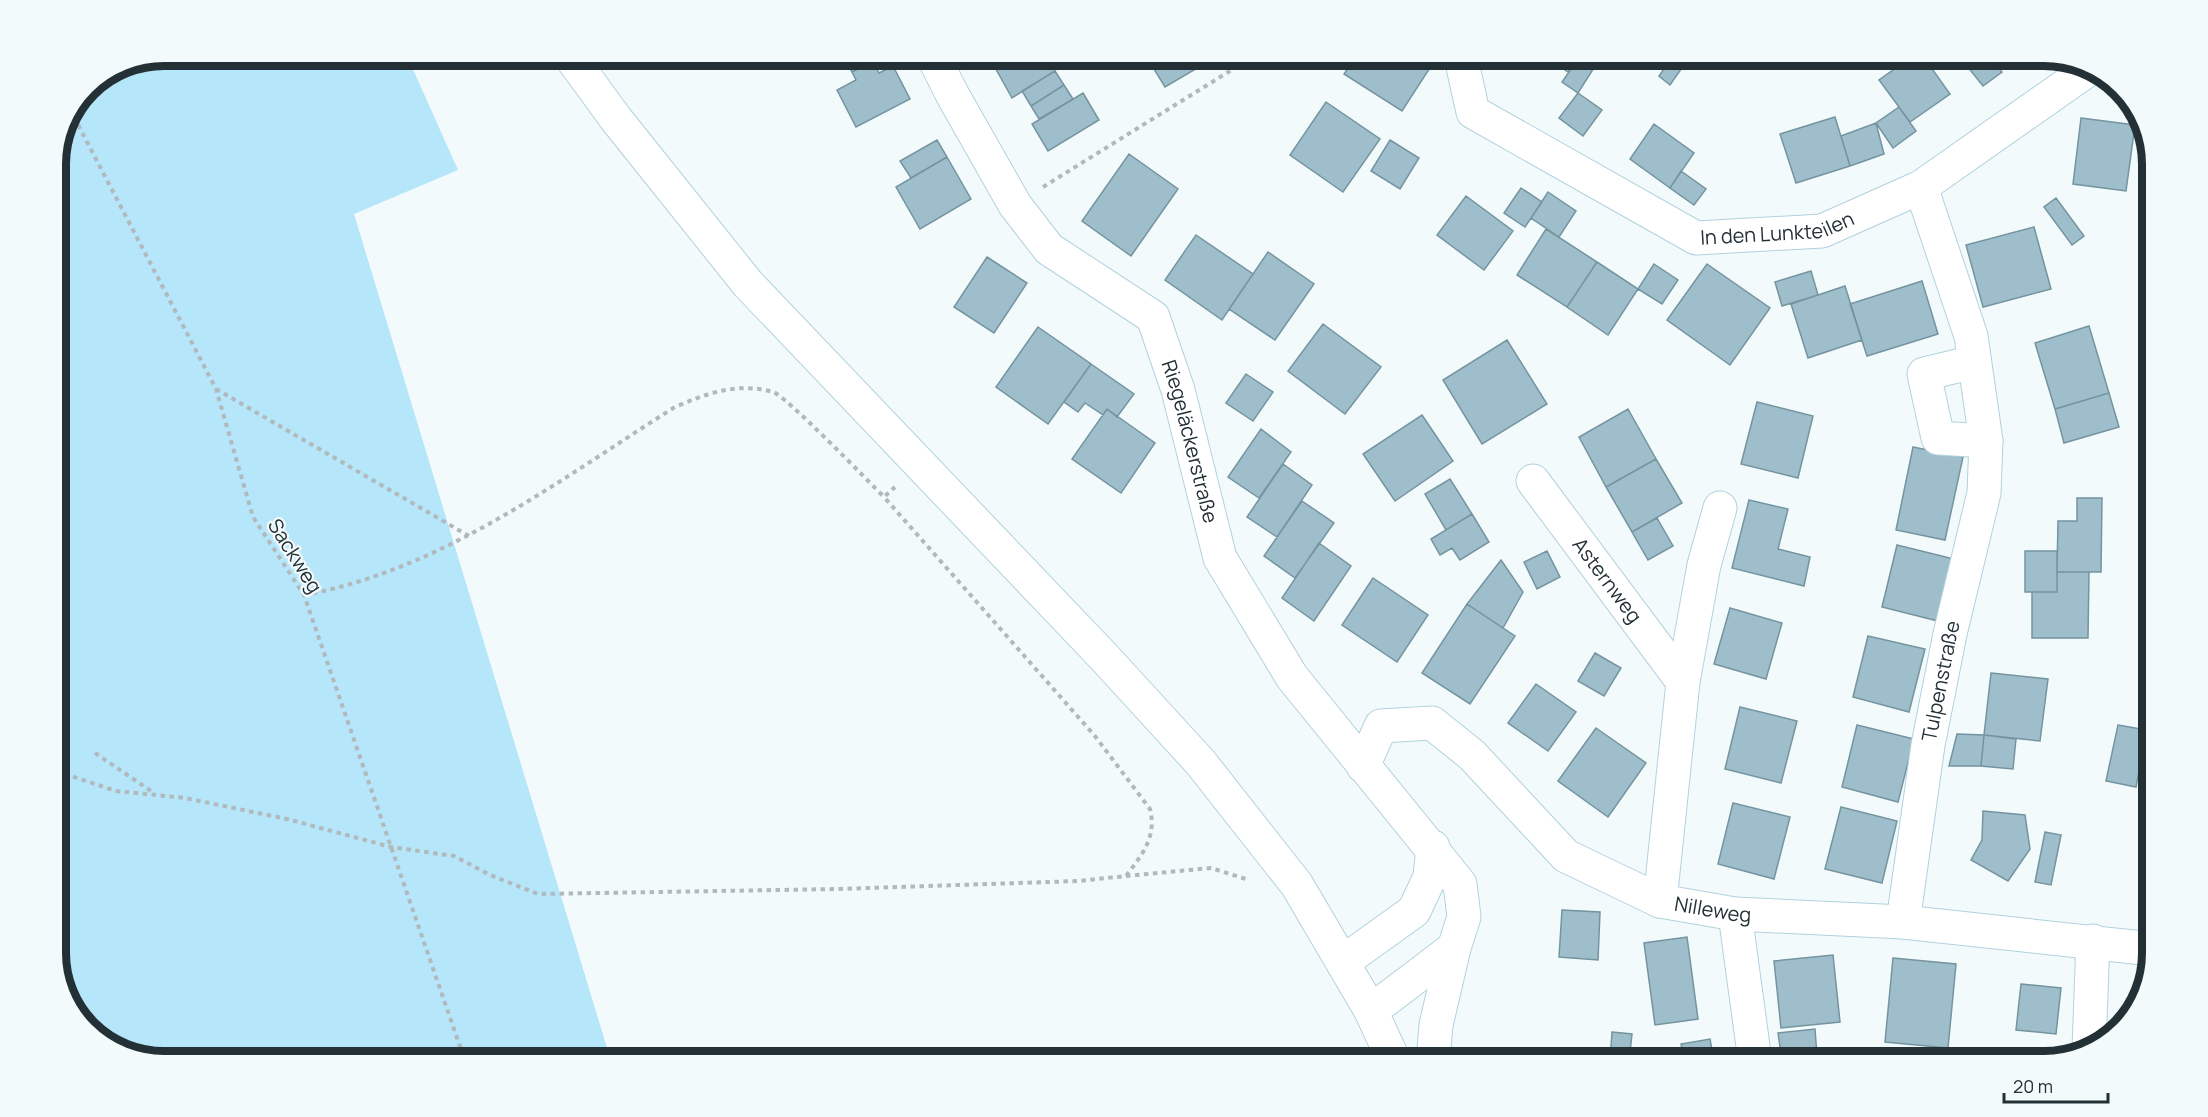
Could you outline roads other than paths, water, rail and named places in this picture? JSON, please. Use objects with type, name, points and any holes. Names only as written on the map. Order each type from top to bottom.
[{"type":"street","points":[[577,66],[616,119],[748,284],[1104,657],[1201,763],[1297,885],[1371,1011],[1389,1051]]},
{"type":"street","name":"Riegeläckerstraße","points":[[938,66],[1015,205],[1050,249],[1153,317],[1178,390],[1220,558],[1292,677],[1363,766],[1433,847],[1460,884],[1464,917],[1454,948],[1436,1025],[1434,1051]]},
{"type":"street","name":"In den Lunkteilen","points":[[1463,66],[1473,112],[1696,238],[1822,231],[1921,187],[2081,74]]},
{"type":"street","name":"Tulpenstraße","points":[[1903,922],[1928,745],[1950,634],[1984,493],[1986,441],[1971,336],[1921,187]]},
{"type":"street","points":[[1974,362],[1924,374],[1938,438],[1986,441]]},
{"type":"street","name":"Asternweg","points":[[1533,481],[1683,682]]},
{"type":"street","points":[[1660,901],[1683,682],[1704,565],[1720,508]]},
{"type":"street","name":"Nilleweg","points":[[1363,766],[1381,726],[1432,723],[1472,755],[1566,856],[1660,901],[1735,914],[1903,922],[2142,948]]},
{"type":"street","points":[[1343,962],[1414,911],[1430,877],[1433,847]]},
{"type":"street","points":[[1735,914],[1754,1051]]},
{"type":"street","points":[[2089,1040],[2093,941]]},
{"type":"street","points":[[1371,1011],[1454,948]]}]
